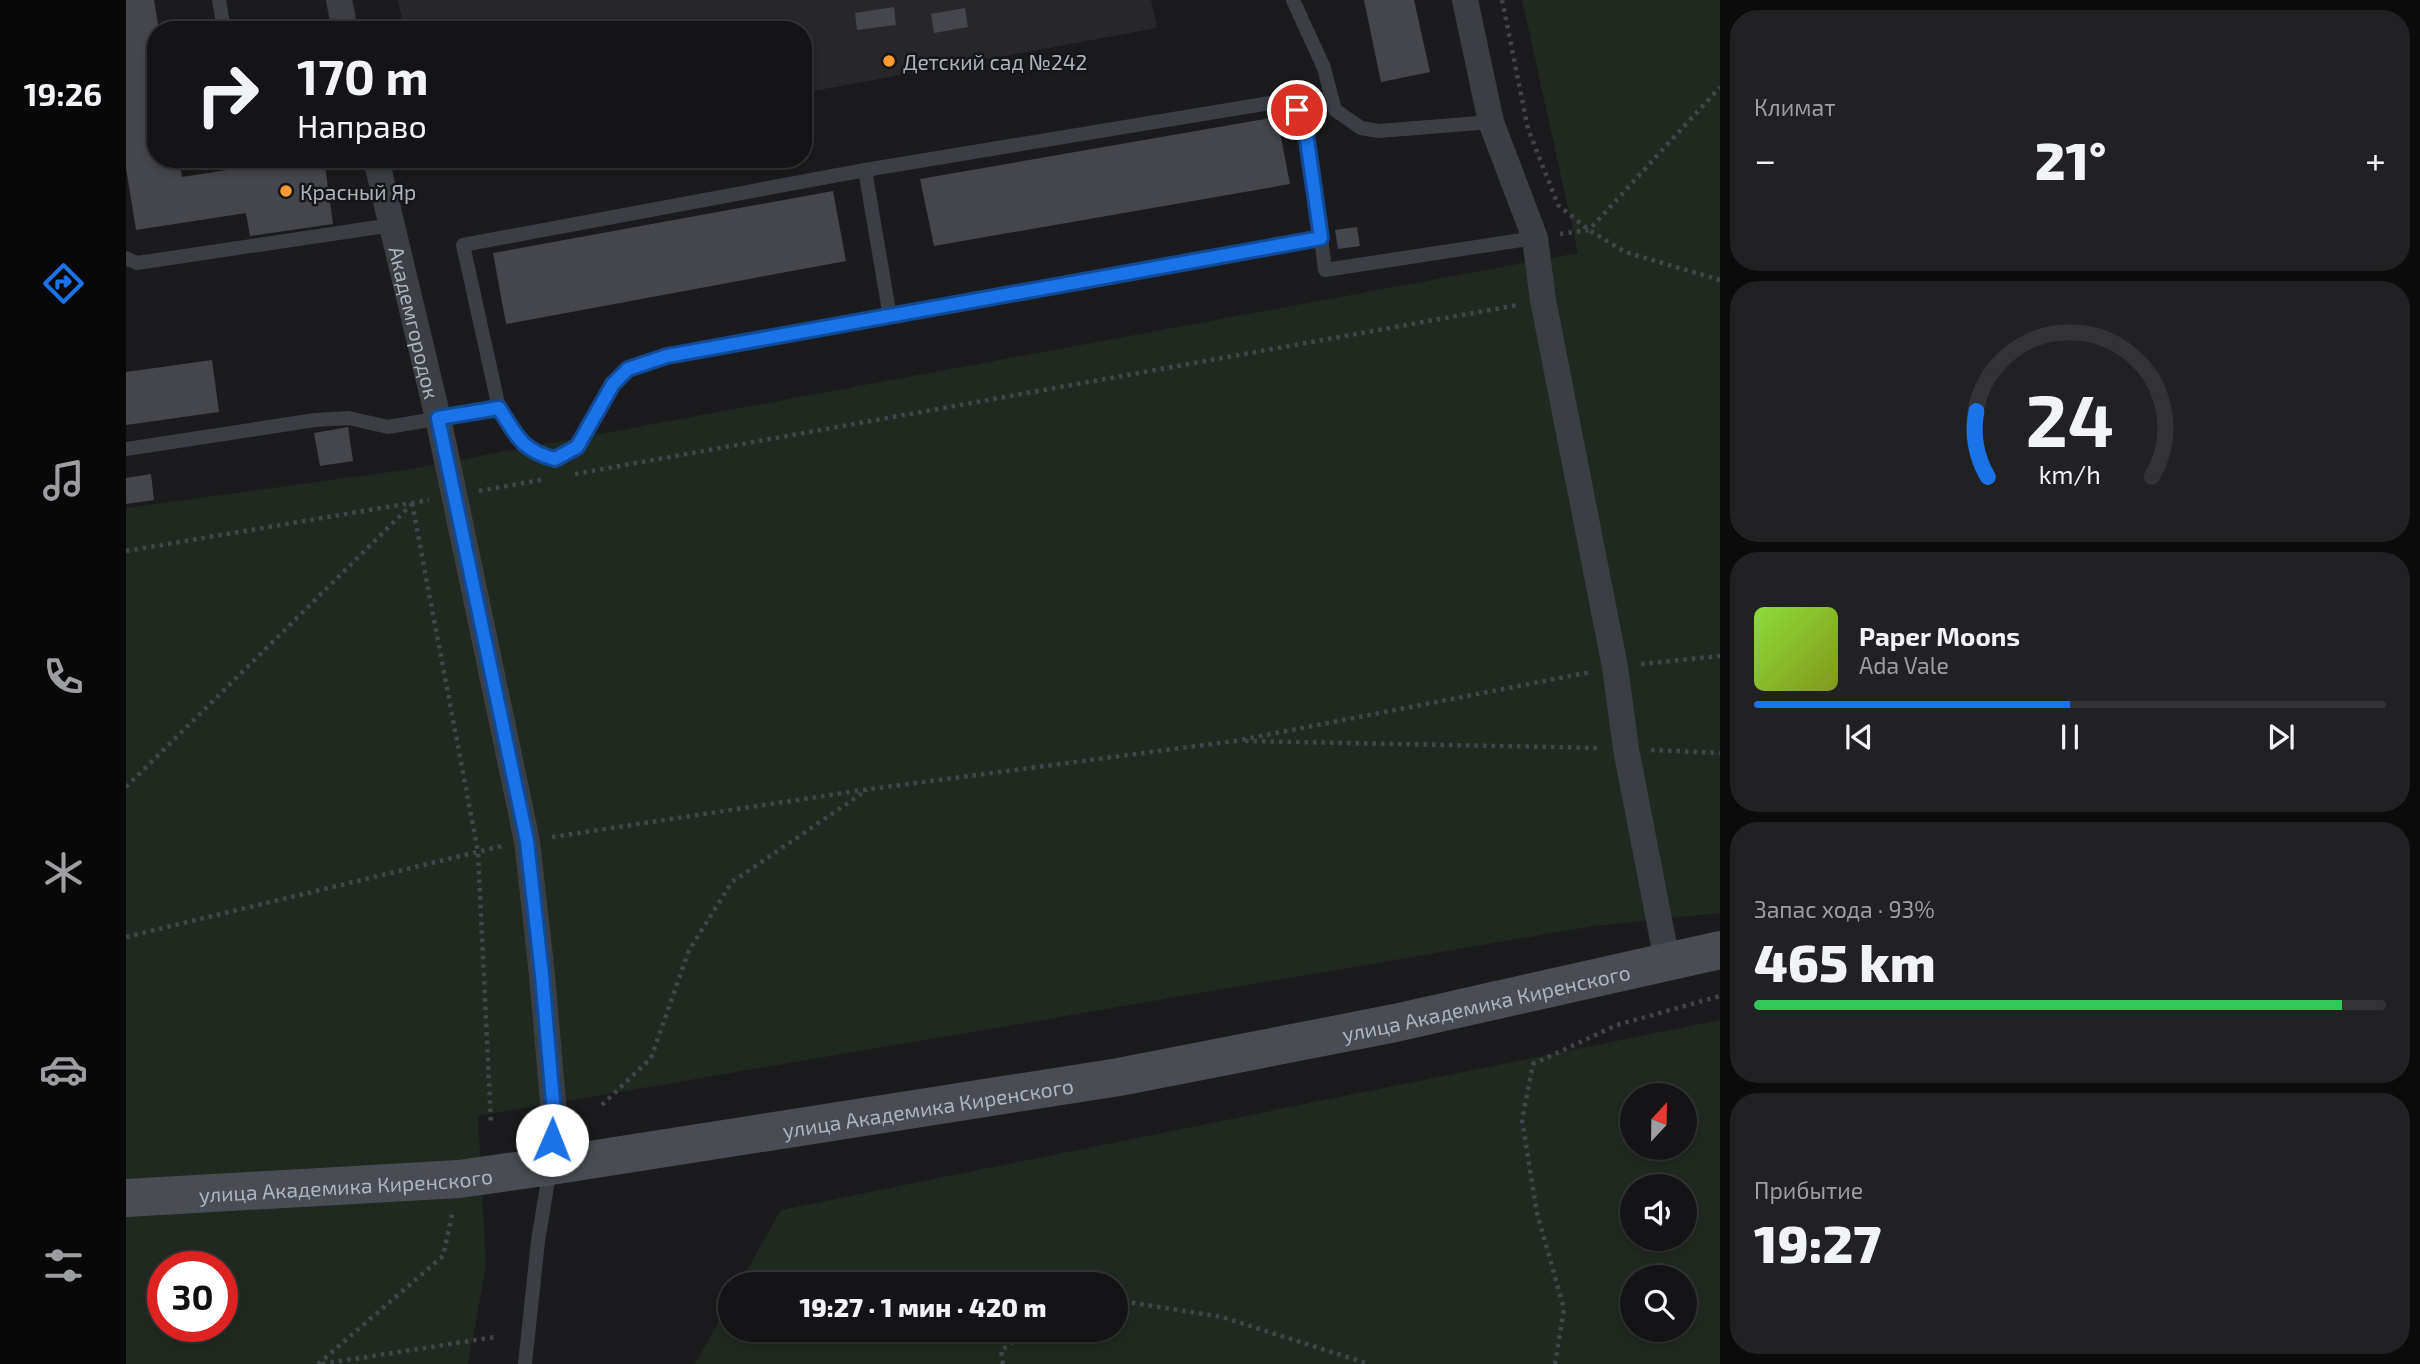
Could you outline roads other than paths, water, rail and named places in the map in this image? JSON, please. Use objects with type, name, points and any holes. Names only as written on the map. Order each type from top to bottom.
[{"type":"main road","name":"улица Академика Киренского","points":[[126,1199],[459,1179],[551,1166],[1119,1077],[1395,1023],[1720,950]]},
{"type":"street","points":[[339,0],[343,21]]},
{"type":"street","points":[[1465,0],[1491,122],[1535,238],[1544,300],[1615,667],[1626,749],[1667,961]]},
{"type":"street","name":"Академгородок","points":[[378,168],[438,418],[527,841],[554,1113],[551,1166]]},
{"type":"lane","points":[[219,0],[222,21]]},
{"type":"lane","points":[[1293,0],[1324,68],[1335,110],[1360,128],[1378,131],[1491,122]]},
{"type":"lane","points":[[1321,238],[667,356],[642,363],[628,369],[613,384],[577,447],[555,459],[535,454],[517,438],[499,408],[463,245],[865,170],[1276,102],[1297,110],[1305,126],[1321,238],[1325,270],[1535,238]]},
{"type":"lane","points":[[865,170],[890,317]]},
{"type":"lane","points":[[126,258],[136,263],[392,225]]},
{"type":"lane","points":[[126,449],[336,417],[388,427],[499,408]]},
{"type":"lane","points":[[525,1364],[538,1241],[551,1166]]},
{"type":"place","name":"Детский сад №242","points":[[889,61]]},
{"type":"place","name":"Красный Яр","points":[[286,191]]}]
